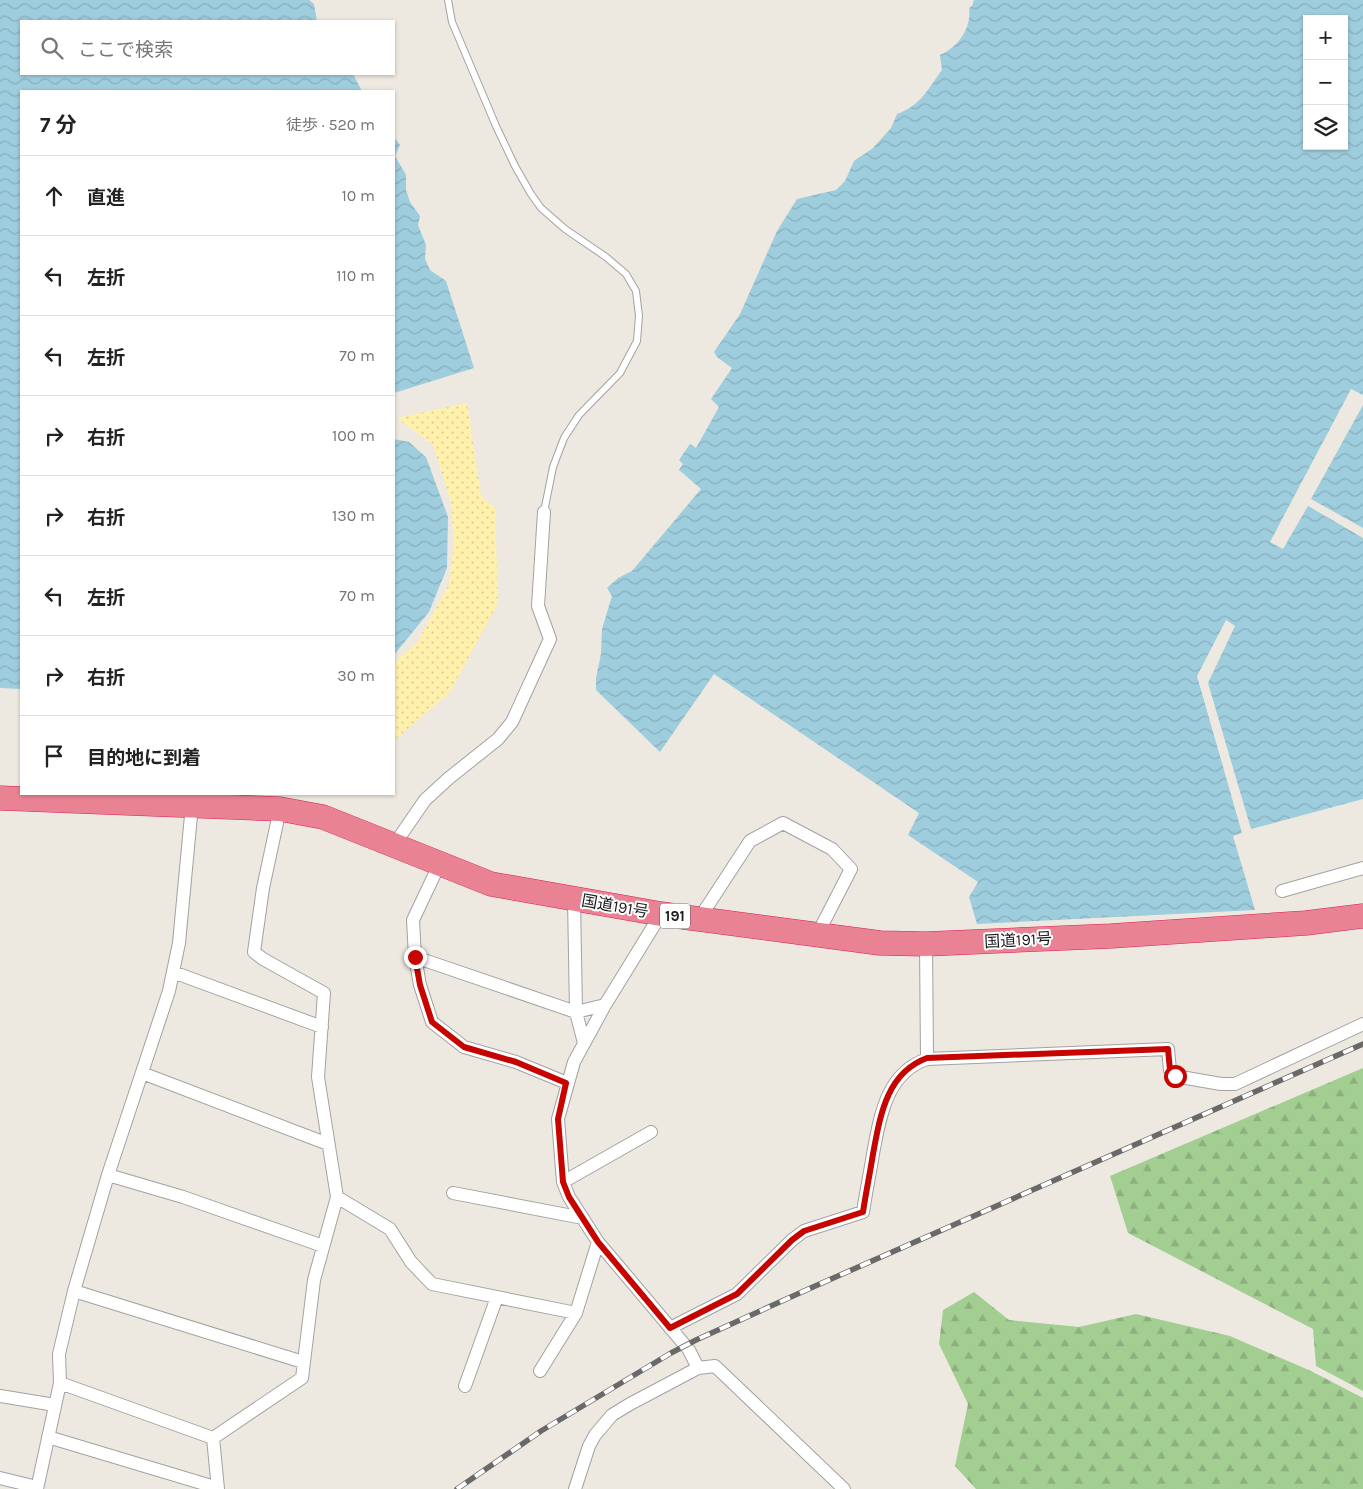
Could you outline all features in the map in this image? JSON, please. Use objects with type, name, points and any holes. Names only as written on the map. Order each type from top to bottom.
[{"type":"highway","name":"国道191号","points":[[0,798],[280,809],[323,817],[439,865],[491,884],[661,914],[880,943],[926,944],[1159,933],[1306,923],[1363,916]]},
{"type":"street","points":[[394,845],[425,800],[498,739],[512,722],[524,698],[539,660],[550,639],[538,606],[544,512]]},
{"type":"street","points":[[0,1478],[37,1488],[60,1383],[59,1354],[74,1291],[108,1175],[169,991],[179,943],[192,805]]},
{"type":"street","points":[[213,1438],[302,1378],[314,1280],[338,1197],[318,1077],[324,993],[263,960],[254,952],[263,888],[280,809]]},
{"type":"street","points":[[699,919],[750,841],[783,823],[832,849],[851,868],[817,935]]},
{"type":"street","points":[[439,865],[413,920],[415,957],[420,985],[432,1022],[464,1047],[516,1062],[566,1083]]},
{"type":"street","points":[[1282,890],[1363,868]]},
{"type":"street","points":[[574,899],[576,1012],[584,1043]]},
{"type":"street","points":[[661,914],[605,1005],[574,1062],[566,1083],[558,1119],[563,1182],[569,1197],[598,1242],[689,1350],[698,1368]]},
{"type":"street","points":[[926,944],[927,1058]]},
{"type":"street","points":[[415,957],[576,1012],[605,1005]]},
{"type":"street","points":[[173,972],[322,1027]]},
{"type":"street","points":[[670,1328],[737,1294],[792,1240],[804,1231],[863,1212],[880,1118],[891,1090],[904,1072],[915,1063],[927,1058],[1168,1049],[1170,1070],[1175,1076],[1221,1084],[1234,1084],[1363,1024]]},
{"type":"street","points":[[142,1073],[328,1144]]},
{"type":"street","points":[[563,1182],[651,1132]]},
{"type":"street","points":[[108,1175],[183,1198],[323,1246]]},
{"type":"street","points":[[454,1193],[582,1218]]},
{"type":"street","points":[[338,1197],[390,1229],[411,1262],[432,1284],[576,1313]]},
{"type":"street","points":[[540,1371],[576,1313],[598,1242]]},
{"type":"street","points":[[74,1291],[303,1362]]},
{"type":"street","points":[[465,1386],[497,1297]]},
{"type":"street","points":[[574,1489],[588,1446],[612,1415],[698,1368],[715,1366],[844,1489]]},
{"type":"street","points":[[60,1383],[213,1438]]},
{"type":"street","points":[[0,1396],[55,1404]]},
{"type":"street","points":[[48,1437],[218,1489],[213,1438]]},
{"type":"lane","points":[[448,0],[452,22],[492,118],[531,194],[541,208],[565,229],[606,257],[626,274],[636,291],[640,316],[637,341],[620,373],[579,415],[564,438],[553,467],[544,512]]},
{"type":"green space","points":[[1363,1068],[1363,1391],[1316,1366],[1313,1329],[1128,1233],[1110,1176]]},
{"type":"green space","points":[[974,1292],[1009,1320],[1079,1327],[1136,1314],[1230,1336],[1311,1371],[1363,1398],[1363,1489],[976,1489],[955,1466],[968,1404],[939,1344],[943,1310]]},
{"type":"sand","points":[[467,403],[481,496],[495,508],[498,603],[450,692],[395,740],[395,661],[417,643],[449,584],[454,543],[451,503],[433,445],[397,418]]},
{"type":"water","points":[[0,0],[309,0],[314,4],[317,20],[20,20],[20,75],[354,75],[361,90],[20,90],[20,689],[0,688]]},
{"type":"water","points":[[974,0],[1363,0],[1363,395],[1351,389],[1270,542],[1283,549],[1308,506],[1363,538],[1363,799],[1251,829],[1208,683],[1235,626],[1226,620],[1197,676],[1242,833],[1233,836],[1255,910],[977,924],[969,897],[978,882],[908,835],[919,813],[714,674],[660,752],[596,690],[602,629],[612,596],[607,588],[618,578],[632,571],[701,489],[679,470],[683,464],[679,460],[690,444],[696,448],[719,407],[711,399],[732,368],[717,357],[714,352],[740,314],[777,231],[797,199],[836,190],[845,181],[854,161],[873,148],[891,128],[897,114],[918,102],[942,70],[940,55],[953,47],[966,30],[969,8]]},
{"type":"water","points":[[395,138],[400,145],[395,156]]},
{"type":"water","points":[[395,156],[406,175],[406,190],[410,202],[420,216],[418,225],[426,245],[425,259],[430,270],[446,281],[474,368],[395,393]]},
{"type":"water","points":[[1363,405],[1363,528],[1311,499]]},
{"type":"water","points":[[395,439],[409,442],[426,457],[448,517],[447,568],[429,612],[395,654]]},
{"type":"railway","points":[[457,1489],[541,1431],[696,1340],[1363,1044]]},
{"type":"route","points":[[415,957],[420,985],[432,1022],[464,1047],[516,1062],[566,1083],[558,1119],[563,1182],[569,1197],[598,1242],[670,1328],[737,1294],[792,1240],[804,1231],[863,1212],[880,1118],[891,1090],[904,1072],[915,1063],[927,1058],[1168,1049],[1170,1070],[1175,1076]]}]
